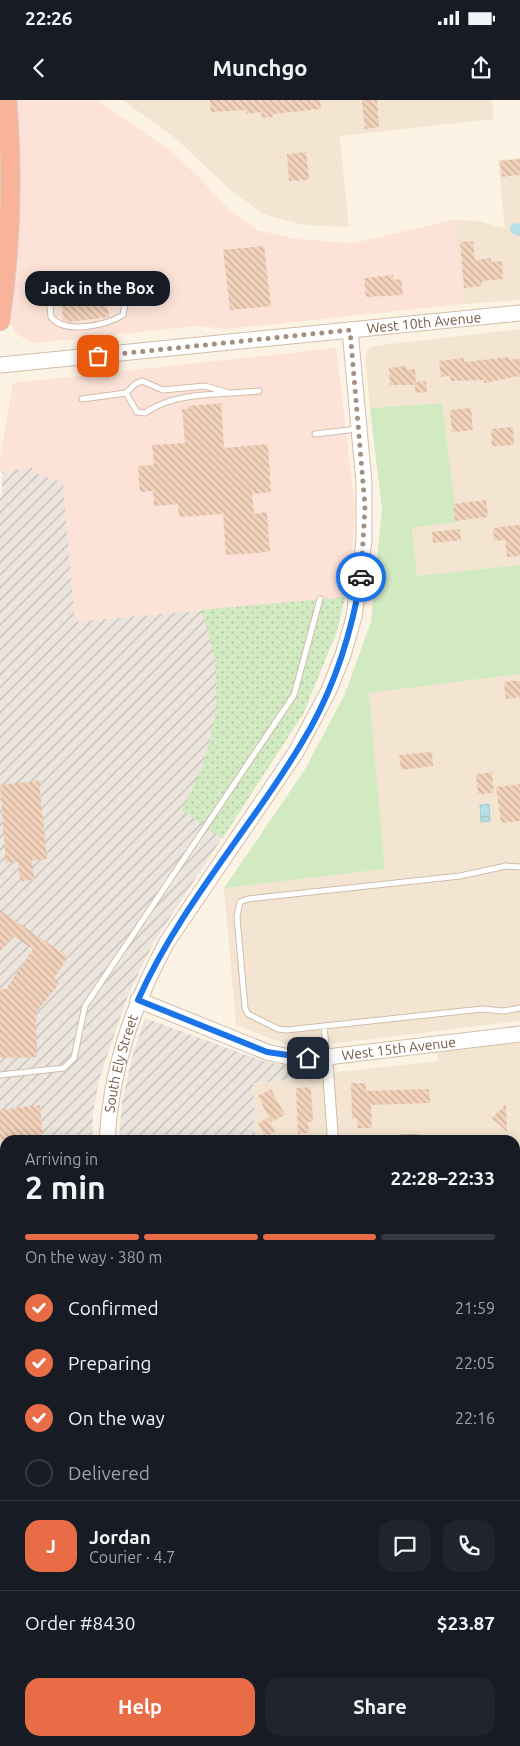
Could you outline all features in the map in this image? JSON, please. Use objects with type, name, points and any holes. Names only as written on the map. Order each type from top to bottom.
[{"type":"highway","points":[[0,321],[10,217],[10,134],[7,100]]},
{"type":"street","name":"West 10th Avenue","points":[[0,365],[520,313]]},
{"type":"street","name":"South Ely Street","points":[[107,1135],[116,1067],[138,1000],[167,942],[301,743],[329,690],[343,655],[354,617],[364,540],[365,506],[350,330]]},
{"type":"street","name":"West 15th Avenue","points":[[138,1000],[267,1052],[293,1058],[328,1058],[520,1034]]},
{"type":"street","points":[[328,1058],[333,1135]]},
{"type":"lane","points":[[61,279],[50,306],[51,317],[60,324],[79,327],[111,322],[124,315],[125,304]]},
{"type":"lane","points":[[82,399],[126,393],[135,384],[142,381],[163,390],[205,386],[232,394]]},
{"type":"lane","points":[[126,393],[137,412],[145,413],[159,404],[194,397],[260,391]]},
{"type":"lane","points":[[315,434],[359,429]]},
{"type":"lane","points":[[0,1075],[64,1068],[74,1058],[85,1006],[294,695],[320,599]]},
{"type":"lane","points":[[520,867],[506,866],[460,876],[248,899],[240,902],[237,917],[245,1008],[248,1014],[278,1029],[324,1027],[482,1009],[504,1011],[520,1008]]},
{"type":"lane","points":[[324,1027],[328,1058]]},
{"type":"shaded area","points":[[15,100],[97,100],[167,148],[198,176],[227,208],[257,230],[295,239],[353,243],[453,220],[463,304],[227,329],[197,326],[35,343],[18,335],[9,322]]},
{"type":"shaded area","points":[[122,100],[492,100],[494,119],[340,136],[349,227],[304,225],[263,214],[227,187],[173,136]]},
{"type":"shaded area","points":[[520,158],[520,300],[463,304],[453,220],[478,221],[505,228],[498,160]]},
{"type":"shaded area","points":[[520,329],[520,565],[417,576],[412,528],[456,522],[442,403],[370,408],[365,356],[368,349],[374,346]]},
{"type":"shaded area","points":[[336,348],[355,507],[353,544],[345,597],[75,622],[63,484],[33,472],[31,468],[2,472],[0,470],[0,457],[13,383]]},
{"type":"shaded area","points":[[32,467],[33,472],[63,483],[75,622],[345,597],[337,631],[303,714],[154,942],[128,995],[99,1080],[93,1113],[92,1135],[0,1135],[0,498],[2,498],[2,472]]},
{"type":"shaded area","points":[[520,674],[520,1021],[295,1048],[236,1025],[224,888],[384,869],[369,692]]},
{"type":"shaded area","points":[[145,1018],[263,1061],[314,1071],[322,1077],[253,1083],[255,1135],[119,1135],[122,1102],[132,1057]]},
{"type":"shaded area","points":[[520,1043],[520,1135],[255,1135],[253,1083],[321,1077],[318,1074],[438,1061],[438,1052]]},
{"type":"green space","points":[[442,403],[457,522],[412,528],[417,576],[520,565],[520,674],[369,693],[385,869],[224,888],[304,771],[345,694],[371,622],[382,509],[370,408]]},
{"type":"green space","points":[[345,597],[337,631],[303,714],[222,839],[182,810],[204,761],[211,737],[215,712],[217,688],[215,662],[210,637],[201,610]]},
{"type":"water","points":[[489,804],[490,821],[481,822],[480,805]]},
{"type":"building","points":[[210,100],[320,100],[321,109],[273,114],[273,117],[262,118],[261,112],[246,114],[246,110],[211,112]]},
{"type":"building","points":[[362,100],[377,100],[379,127],[365,129]]},
{"type":"building","points":[[306,152],[309,180],[289,181],[287,154]]},
{"type":"building","points":[[520,159],[520,175],[502,177],[500,161]]},
{"type":"building","points":[[473,241],[475,260],[491,258],[491,262],[502,261],[503,279],[482,281],[482,286],[464,288],[460,242]]},
{"type":"building","points":[[264,246],[271,306],[230,310],[223,250]]},
{"type":"building","points":[[393,275],[394,280],[401,279],[403,295],[366,297],[364,278]]},
{"type":"building","points":[[106,296],[109,317],[70,322],[63,320],[61,301]]},
{"type":"building","points":[[509,357],[509,360],[520,358],[520,376],[484,383],[484,380],[451,381],[450,376],[441,377],[439,361],[464,358],[464,362]]},
{"type":"building","points":[[407,366],[407,370],[415,369],[416,382],[426,381],[427,392],[415,393],[415,385],[390,385],[389,368]]},
{"type":"building","points":[[221,403],[224,448],[268,444],[271,492],[252,494],[254,514],[267,512],[270,552],[226,555],[223,514],[179,517],[178,504],[154,506],[153,491],[140,492],[138,466],[154,465],[152,445],[185,443],[182,409],[189,409],[188,406]]},
{"type":"building","points":[[471,408],[473,430],[452,432],[450,410]]},
{"type":"building","points":[[513,427],[514,445],[492,446],[491,429]]},
{"type":"building","points":[[486,500],[488,517],[455,521],[453,504]]},
{"type":"building","points":[[520,525],[520,556],[507,557],[505,540],[494,541],[493,528]]},
{"type":"building","points":[[460,529],[461,540],[433,543],[432,532]]},
{"type":"building","points":[[520,681],[520,697],[506,699],[504,682]]},
{"type":"building","points":[[432,752],[433,766],[401,770],[399,755]]},
{"type":"building","points":[[492,772],[494,793],[478,794],[476,774]]},
{"type":"building","points":[[39,781],[47,859],[32,860],[34,880],[20,881],[18,862],[6,863],[0,785]]},
{"type":"building","points":[[520,784],[520,821],[501,823],[496,787]]},
{"type":"building","points":[[0,910],[68,957],[54,978],[59,984],[36,1012],[37,1057],[0,1058],[0,989],[6,989],[33,949],[13,936],[0,952]]},
{"type":"building","points":[[351,1083],[366,1083],[366,1091],[429,1089],[430,1103],[371,1105],[372,1128],[358,1128],[357,1119],[352,1119]]},
{"type":"building","points":[[311,1087],[313,1122],[308,1122],[309,1133],[298,1134],[296,1088]]},
{"type":"building","points":[[271,1089],[285,1115],[271,1122],[258,1096]]},
{"type":"building","points":[[506,1104],[507,1132],[492,1118]]},
{"type":"building","points":[[40,1105],[43,1135],[0,1135],[0,1110]]},
{"type":"building","points":[[268,1118],[275,1132],[264,1135],[258,1123]]},
{"type":"waterway","points":[[516,229],[520,230]]},
{"type":"way so far","points":[[98,356],[350,330],[365,506],[361,577]]},
{"type":"place","name":"Jack in the Box","points":[[98,356]]},
{"type":"route","points":[[308,1058],[293,1058],[267,1052],[138,1000],[167,942],[296,752],[311,726],[329,690],[343,655],[354,617],[361,577]]}]
